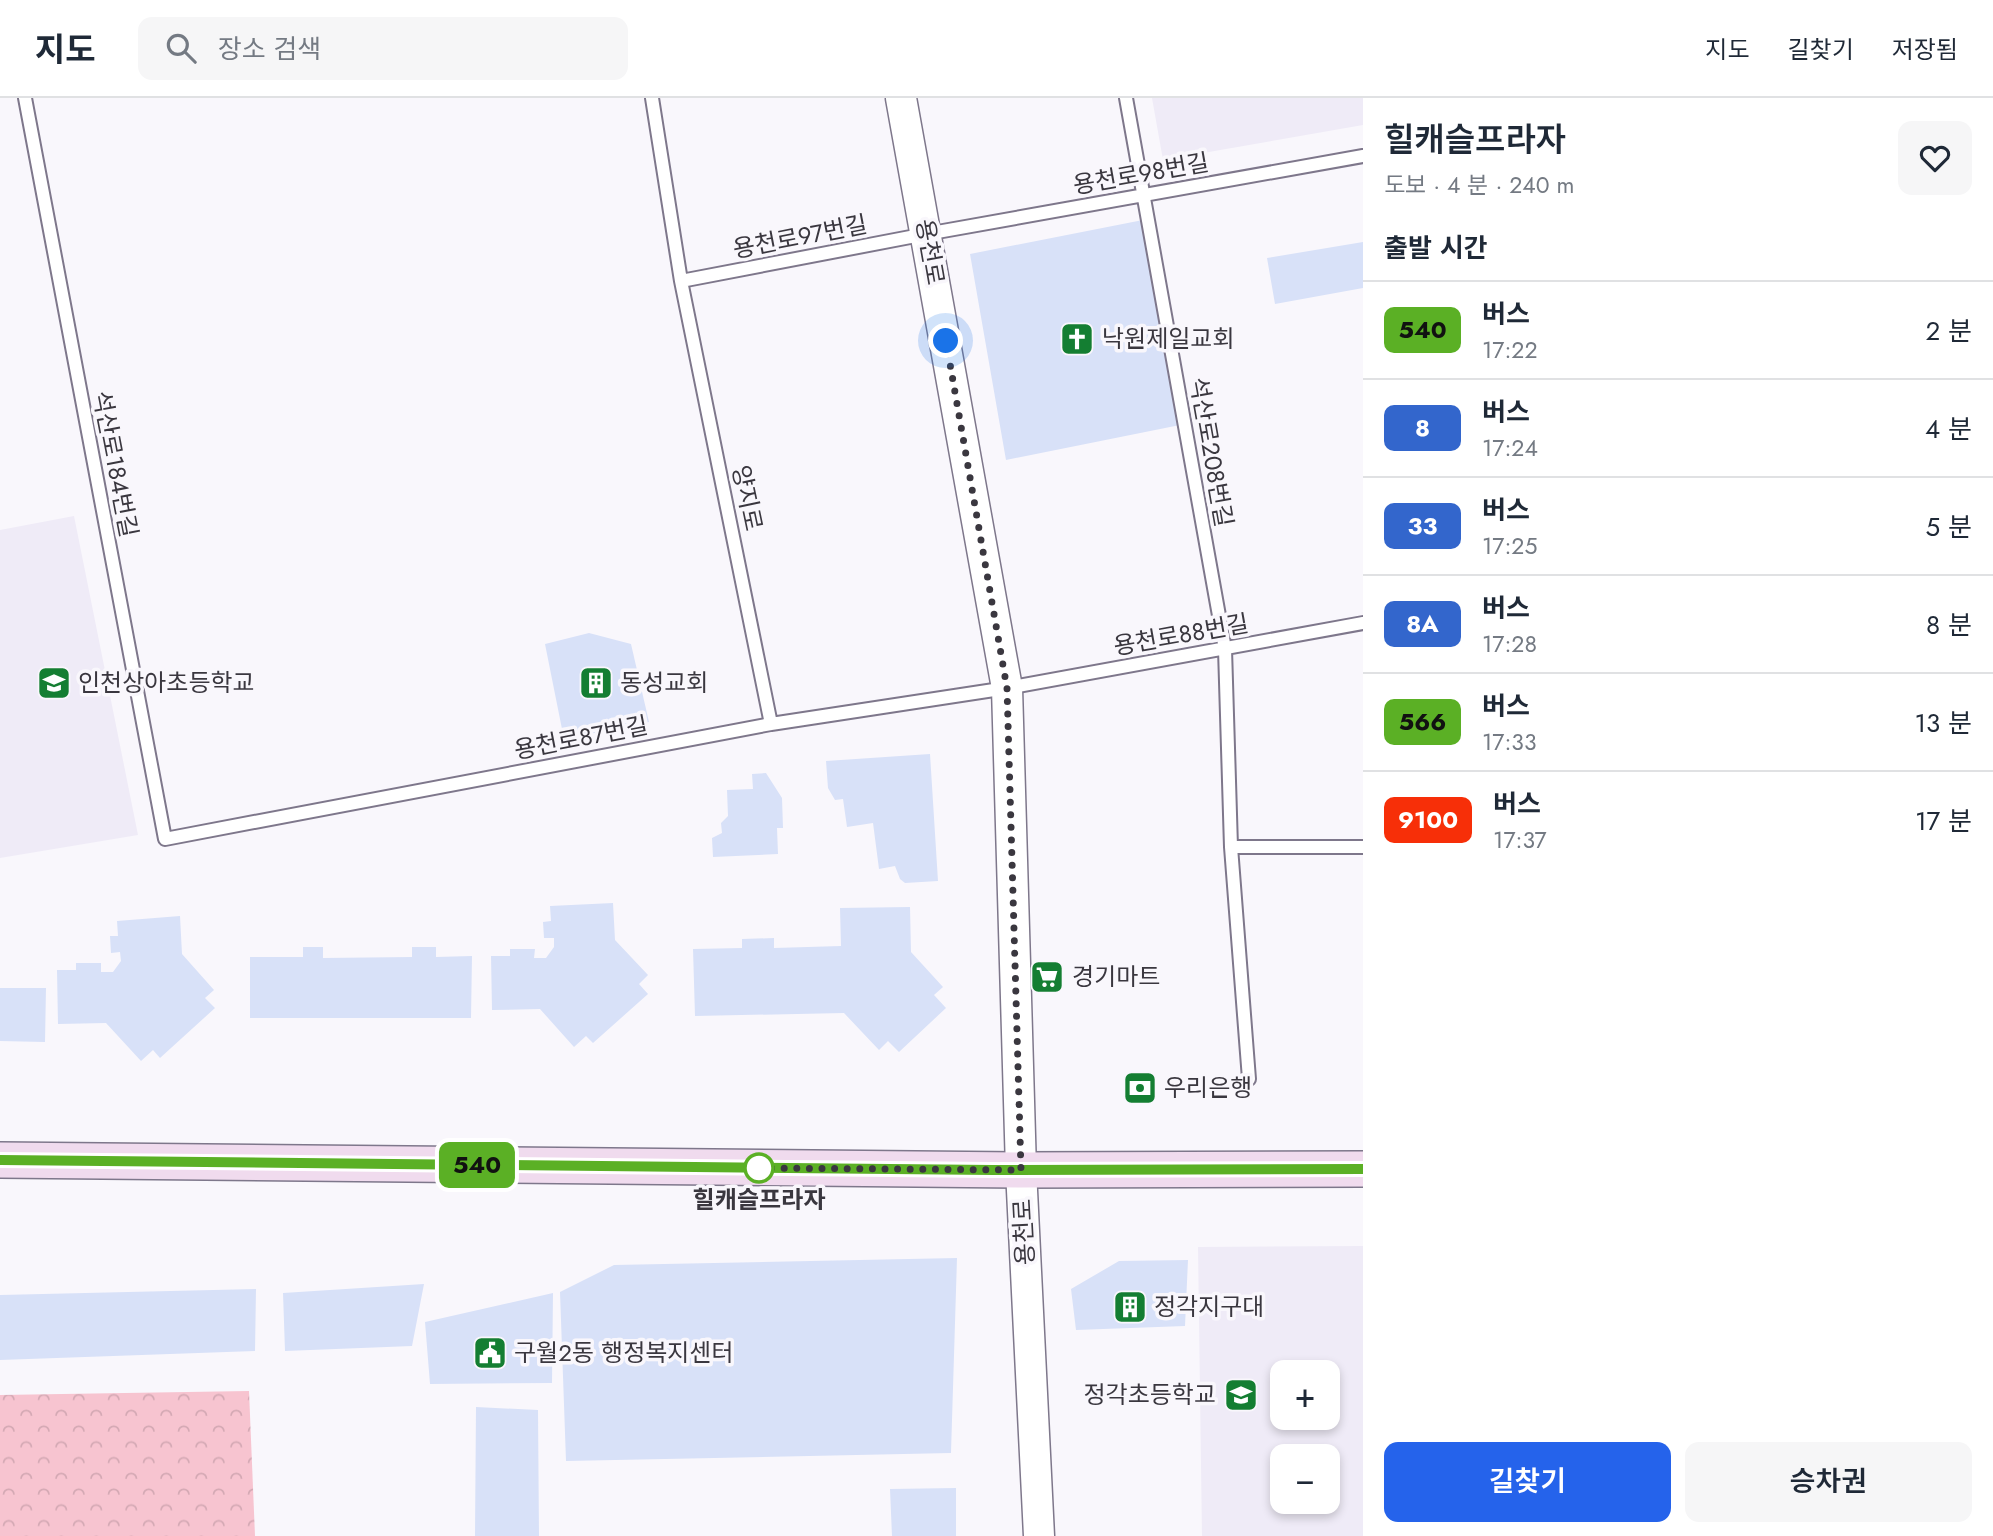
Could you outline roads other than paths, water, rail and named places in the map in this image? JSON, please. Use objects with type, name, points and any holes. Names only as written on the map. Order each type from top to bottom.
[{"type":"main road","points":[[0,1160],[1021,1170],[1363,1169]]},
{"type":"street","name":"용천로","points":[[901,98],[1007,688],[1021,1170],[1039,1536]]},
{"type":"lane","name":"석산로184번길","points":[[25,98],[165,839]]},
{"type":"lane","name":"양지로","points":[[652,98],[681,281],[771,724]]},
{"type":"lane","name":"석산로208번길","points":[[1126,98],[1225,649],[1231,847],[1249,1079]]},
{"type":"lane","name":"용천로98번길","points":[[926,234],[1363,156]]},
{"type":"lane","name":"용천로97번길","points":[[681,281],[926,234]]},
{"type":"lane","name":"용천로88번길","points":[[1007,688],[1363,623]]},
{"type":"lane","name":"용천로87번길","points":[[165,839],[771,724],[1007,688]]},
{"type":"lane","points":[[1231,847],[1363,847]]},
{"type":"place","name":"낙원제일교회","points":[[1077,339]]},
{"type":"place","name":"인천상아초등학교","points":[[54,683]]},
{"type":"place","name":"동성교회","points":[[596,683]]},
{"type":"place","name":"경기마트","points":[[1047,977]]},
{"type":"place","name":"우리은행","points":[[1140,1088]]},
{"type":"place","name":"힐캐슬프라자","points":[[759,1168]]},
{"type":"place","name":"정각지구대","points":[[1130,1307]]},
{"type":"place","name":"구월2동 행정복지센터","points":[[490,1353]]},
{"type":"place","name":"정각초등학교","points":[[1241,1395]]}]
